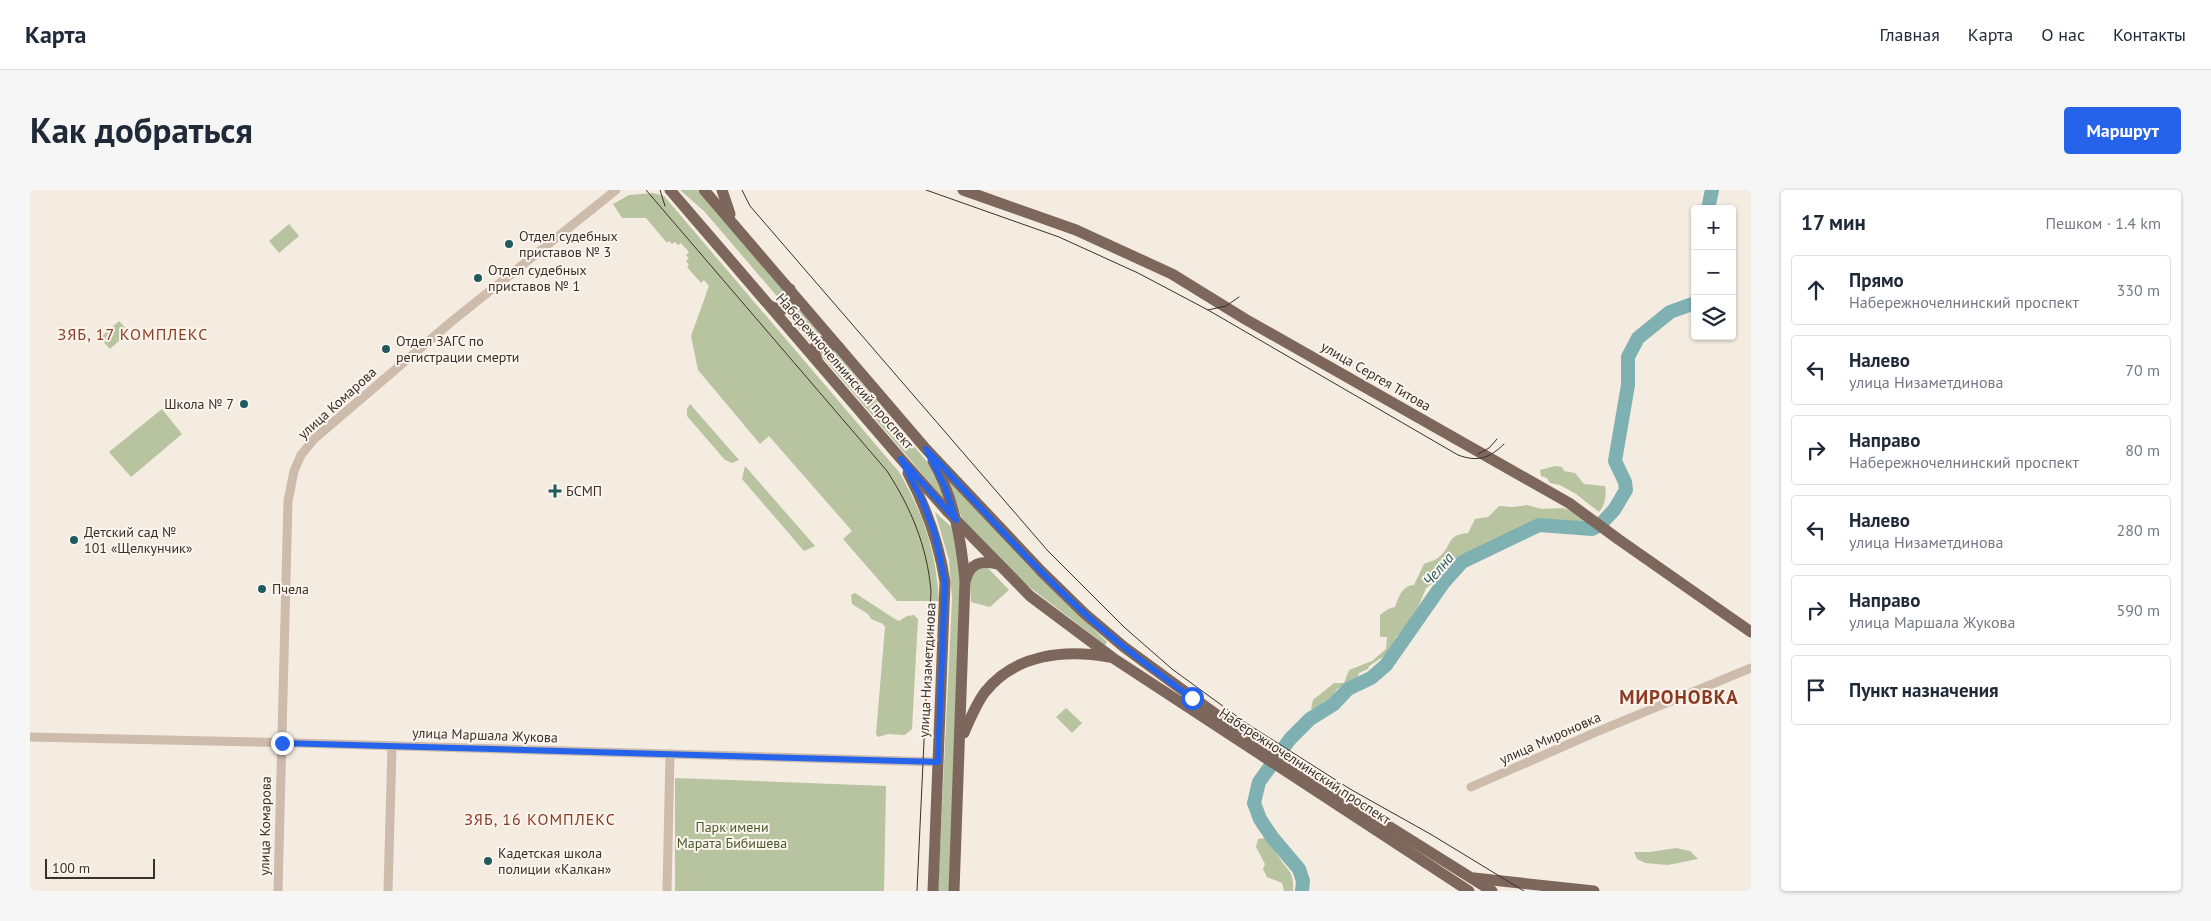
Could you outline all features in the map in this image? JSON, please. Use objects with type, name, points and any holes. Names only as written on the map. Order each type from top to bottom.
[{"type":"main road","name":"Набережночелнинский проспект","points":[[704,190],[926,449],[1042,571],[1085,614],[1153,670],[1248,743]]},
{"type":"main road","points":[[722,190],[733,223]]},
{"type":"main road","name":"улица Сергея Титова","points":[[963,190],[1076,230],[1164,270],[1242,317],[1569,503],[1751,632]]},
{"type":"main road","name":"Набережночелнинский проспект","points":[[671,192],[901,459],[997,564],[1030,596],[1113,658],[1319,788],[1492,891]]},
{"type":"main road","points":[[770,306],[778,310],[789,306],[792,301],[790,289]]},
{"type":"main road","points":[[819,364],[813,351],[815,345],[820,342],[827,342],[840,348]]},
{"type":"main road","points":[[926,449],[945,487],[956,520],[962,548],[965,581],[961,739],[954,891]]},
{"type":"main road","name":"улица Низаметдинова","points":[[901,459],[923,502],[935,534],[945,582],[933,891]]},
{"type":"main road","points":[[965,581],[968,572],[975,564],[988,561],[997,564]]},
{"type":"main road","points":[[961,739],[975,707],[986,692],[1008,671],[1021,664],[1046,656],[1084,653],[1113,658]]},
{"type":"main road","name":"Набережночелнинский проспект","points":[[1319,788],[1469,891]]},
{"type":"main road","points":[[1468,876],[1594,891]]},
{"type":"street","name":"улица Комарова","points":[[278,891],[288,501],[292,476],[302,455],[318,435],[437,334],[617,190]]},
{"type":"street","points":[[661,190],[671,192]]},
{"type":"street","name":"улица Мироновка","points":[[1471,787],[1594,733],[1751,668]]},
{"type":"street","name":"улица Маршала Жукова","points":[[30,737],[938,762]]},
{"type":"street","points":[[388,891],[392,746]]},
{"type":"street","points":[[667,891],[670,754]]},
{"type":"green space","points":[[680,190],[697,190],[788,296],[786,302],[781,301],[704,211]]},
{"type":"green space","points":[[653,193],[664,196],[899,472],[922,519],[932,550],[939,601],[897,601],[843,539],[852,531],[769,436],[760,444],[698,370],[691,336],[709,286],[704,280],[701,283],[687,267],[689,265],[686,261],[689,258],[686,255],[689,252],[681,243],[678,245],[675,242],[672,244],[669,241],[667,243],[646,218],[622,218],[613,204],[629,195]]},
{"type":"green space","points":[[289,224],[299,236],[279,253],[269,241]]},
{"type":"green space","points":[[794,304],[820,333],[812,337],[810,342],[785,312]]},
{"type":"green space","points":[[119,321],[129,332],[110,349],[100,338]]},
{"type":"green space","points":[[824,346],[831,346],[928,463],[947,503],[820,354]]},
{"type":"green space","points":[[690,404],[739,460],[732,463],[725,460],[687,416],[687,409]]},
{"type":"green space","points":[[162,409],[182,434],[131,477],[109,452]]},
{"type":"green space","points":[[745,466],[815,546],[804,551],[742,479]]},
{"type":"green space","points":[[1555,466],[1562,467],[1564,471],[1575,473],[1584,484],[1605,486],[1605,500],[1599,512],[1576,494],[1560,485],[1550,483],[1547,478],[1541,476],[1540,470]]},
{"type":"green space","points":[[947,475],[1030,568],[1107,642],[1105,645],[1024,583],[963,522]]},
{"type":"green space","points":[[1527,505],[1542,509],[1563,508],[1585,516],[1585,523],[1539,520],[1495,540],[1469,555],[1462,554],[1446,565],[1437,580],[1426,588],[1419,605],[1402,632],[1396,637],[1393,648],[1369,666],[1368,669],[1359,673],[1357,680],[1337,689],[1331,699],[1323,702],[1321,707],[1311,709],[1313,700],[1334,683],[1344,683],[1349,670],[1372,661],[1386,649],[1387,637],[1380,637],[1380,615],[1388,609],[1395,607],[1403,590],[1414,585],[1424,564],[1439,557],[1456,536],[1468,533],[1475,519],[1488,517],[1499,506]]},
{"type":"green space","points":[[935,512],[955,530],[961,583],[950,891],[938,891],[952,599],[949,560]]},
{"type":"green space","points":[[987,567],[1009,590],[990,607],[971,602],[970,577],[974,569]]},
{"type":"green space","points":[[855,593],[899,621],[907,616],[914,615],[918,619],[912,729],[905,735],[888,734],[878,737],[876,734],[885,627],[852,604],[851,595]]},
{"type":"green space","points":[[1066,708],[1082,723],[1072,733],[1056,717]]},
{"type":"green space","name":"Парк имени Марата Бибишева","points":[[675,778],[886,786],[884,891],[675,891]]},
{"type":"green space","points":[[1270,838],[1278,855],[1290,872],[1293,891],[1284,891],[1282,883],[1267,877],[1263,869],[1265,864],[1256,847],[1258,839]]},
{"type":"green space","points":[[1676,848],[1690,851],[1698,859],[1668,865],[1645,863],[1637,859],[1634,852],[1650,852]]},
{"type":"waterway","name":"Челна","points":[[1709,205],[1712,190]]},
{"type":"waterway","name":"Челна","points":[[1302,891],[1303,881],[1299,869],[1272,837],[1260,819],[1254,803],[1259,782],[1290,739],[1310,719],[1334,704],[1348,689],[1371,678],[1386,665],[1444,582],[1462,562],[1539,525],[1592,529],[1600,525],[1614,510],[1626,490],[1625,482],[1615,461],[1628,385],[1628,357],[1638,338],[1670,312],[1691,304]]},
{"type":"tram line","points":[[646,190],[887,471],[910,513],[922,543],[931,591],[917,891]]},
{"type":"tram line","points":[[660,190],[665,206]]},
{"type":"tram line","points":[[742,190],[750,206],[1048,551],[1124,627],[1172,669],[1246,723],[1350,789],[1432,835],[1524,891]]},
{"type":"tram line","points":[[926,190],[1059,237],[1138,273],[1208,310],[1458,455],[1477,459],[1482,458],[1493,453],[1504,444]]},
{"type":"tram line","points":[[1208,310],[1226,306],[1239,297]]},
{"type":"tram line","points":[[1478,454],[1489,448],[1497,439]]},
{"type":"place","name":"Отдел судебных приставов № 3","points":[[509,244]]},
{"type":"place","name":"Отдел судебных приставов № 1","points":[[478,278]]},
{"type":"place","name":"Отдел ЗАГС по регистрации смерти","points":[[386,349]]},
{"type":"place","name":"Школа № 7","points":[[244,404]]},
{"type":"place","name":"БСМП","points":[[555,491]]},
{"type":"place","name":"Детский сад № 101 «Щелкунчик»","points":[[74,540]]},
{"type":"place","name":"Пчела","points":[[262,589]]},
{"type":"place","name":"Кадетская школа полиции «Калкан»","points":[[488,861]]},
{"type":"district","name":"ЗЯБ, 17 КОМПЛЕКС","points":[[133,334]]},
{"type":"district","name":"МИРОНОВКА","points":[[1679,697]]},
{"type":"district","name":"ЗЯБ, 16 КОМПЛЕКС","points":[[540,819]]},
{"type":"route","points":[[282,743],[938,762],[946,604],[945,582],[935,534],[923,502],[901,459],[956,520],[945,487],[926,449],[1085,614],[1153,670],[1192,698]]}]
